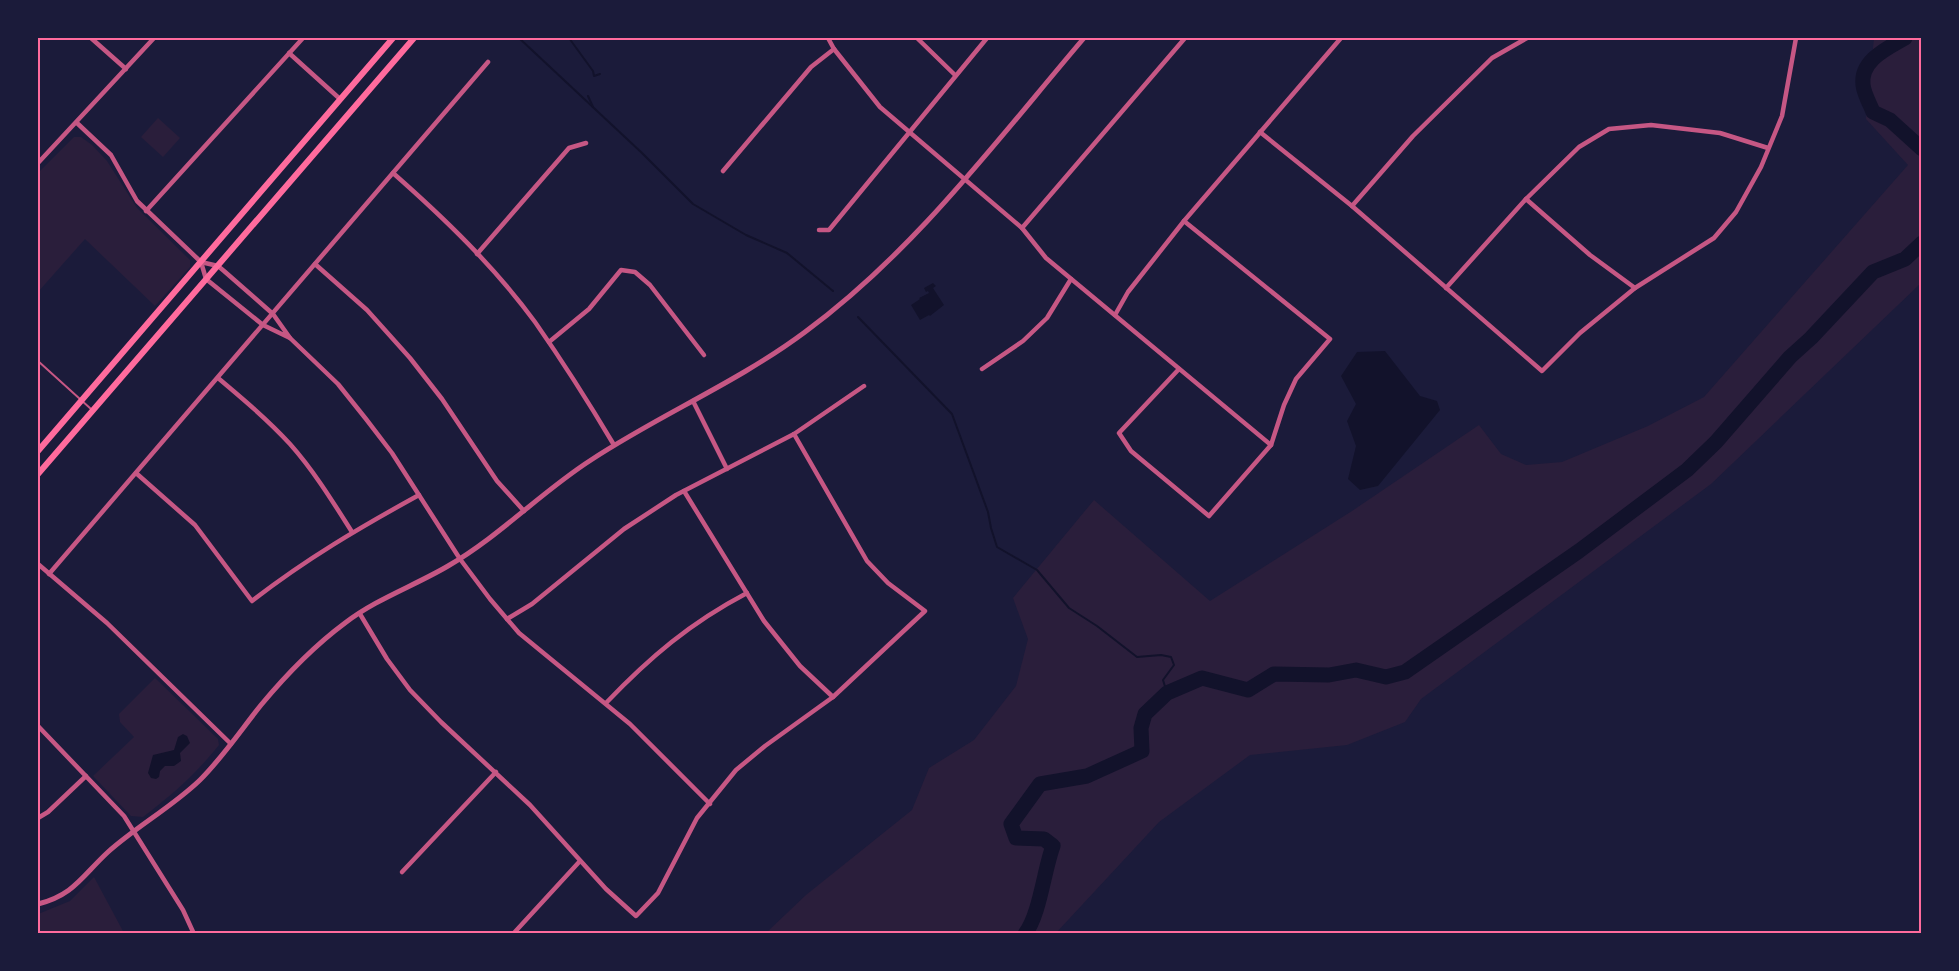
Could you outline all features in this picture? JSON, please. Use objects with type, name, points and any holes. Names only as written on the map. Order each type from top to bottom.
[{"type":"main road","points":[[38,451],[393,38]]},
{"type":"main road","points":[[38,474],[414,38]]},
{"type":"street","points":[[91,38],[126,69]]},
{"type":"street","points":[[38,163],[154,38]]},
{"type":"street","points":[[146,211],[303,38]]},
{"type":"street","points":[[828,38],[834,49],[880,107],[1022,228],[1046,258],[1271,445]]},
{"type":"street","points":[[918,38],[955,75]]},
{"type":"street","points":[[819,230],[829,230],[987,38]]},
{"type":"street","points":[[38,904],[51,901],[70,891],[108,852],[172,806],[202,777],[303,658],[347,621],[460,559],[491,538],[561,481],[614,445],[761,362],[806,332],[889,260],[936,212],[1084,38]]},
{"type":"street","points":[[1022,228],[1185,38]]},
{"type":"street","points":[[1115,315],[1128,292],[1185,221],[1338,38]]},
{"type":"street","points":[[1352,206],[1413,136],[1492,58],[1527,38]]},
{"type":"street","points":[[1260,132],[1352,206],[1542,371],[1580,333],[1635,288],[1714,238],[1736,212],[1761,167],[1782,116],[1796,38]]},
{"type":"street","points":[[723,171],[811,67],[834,49]]},
{"type":"street","points":[[290,53],[340,99]]},
{"type":"street","points":[[49,574],[488,62]]},
{"type":"street","points":[[77,123],[111,155],[130,192],[146,211],[201,262],[218,266],[273,314],[290,338],[338,384],[392,453],[460,559],[519,633],[606,703],[710,804]]},
{"type":"street","points":[[1446,288],[1526,199],[1579,147],[1609,129],[1652,125],[1720,133],[1768,148]]},
{"type":"street","points":[[477,254],[569,148],[585,143]]},
{"type":"street","points":[[393,173],[430,206],[477,254],[533,320],[614,445]]},
{"type":"street","points":[[1526,199],[1590,255],[1635,288]]},
{"type":"street","points":[[1179,369],[1119,433],[1131,451],[1209,516],[1271,445],[1284,405],[1296,379],[1330,339],[1185,221]]},
{"type":"street","points":[[201,262],[206,279],[262,325],[290,338]]},
{"type":"street","points":[[315,264],[367,310],[410,358],[442,399],[497,481],[524,511]]},
{"type":"street","points":[[549,342],[589,309],[621,270],[635,272],[650,285],[704,355]]},
{"type":"street","points":[[982,369],[1023,341],[1047,318],[1071,279]]},
{"type":"street","points":[[218,378],[290,444],[332,500],[352,532]]},
{"type":"street","points":[[507,619],[532,604],[624,529],[684,491],[794,434],[864,386]]},
{"type":"street","points":[[693,400],[727,469]]},
{"type":"street","points":[[360,614],[387,659],[410,690],[530,805],[606,889],[636,916],[658,893],[697,818],[742,765],[833,697],[925,611],[888,583],[867,561],[794,434]]},
{"type":"street","points":[[136,473],[195,525],[252,601],[282,577],[352,532],[419,495]]},
{"type":"street","points":[[684,491],[781,645],[833,697]]},
{"type":"street","points":[[38,564],[107,623],[231,744]]},
{"type":"street","points":[[606,703],[645,663],[713,611],[747,593]]},
{"type":"street","points":[[38,726],[124,816],[183,910],[194,933]]},
{"type":"street","points":[[402,872],[496,772]]},
{"type":"street","points":[[38,818],[48,812],[86,776]]},
{"type":"street","points":[[513,933],[580,861]]},
{"type":"lane","points":[[38,361],[93,411]]},
{"type":"shaded area","points":[[1874,38],[1921,38],[1921,283],[1711,484],[1421,699],[1405,722],[1347,745],[1250,755],[1159,822],[1056,933],[766,933],[806,895],[912,810],[929,768],[974,740],[1016,686],[1028,639],[1013,598],[1094,500],[1210,601],[1352,511],[1479,425],[1501,454],[1526,465],[1562,462],[1648,426],[1704,397],[1908,165],[1866,119]]},
{"type":"shaded area","points":[[158,118],[180,138],[163,157],[141,137]]},
{"type":"shaded area","points":[[74,137],[81,137],[92,145],[107,161],[137,208],[190,260],[190,267],[155,306],[85,239],[38,292],[38,173]]},
{"type":"shaded area","points":[[933,283],[936,286],[933,288],[944,305],[930,316],[920,320],[911,305],[929,293],[924,288]]},
{"type":"shaded area","points":[[1385,351],[1420,396],[1437,401],[1440,410],[1378,486],[1360,490],[1348,479],[1356,446],[1347,421],[1356,404],[1341,376],[1357,352]]},
{"type":"shaded area","points":[[155,678],[218,739],[219,745],[192,775],[143,817],[131,816],[93,776],[134,737],[120,722],[119,714]]},
{"type":"shaded area","points":[[183,734],[187,736],[190,743],[180,753],[181,761],[174,766],[165,766],[160,771],[159,777],[151,778],[148,773],[153,755],[174,750],[178,737]]},
{"type":"shaded area","points":[[94,877],[124,933],[38,933],[38,914],[70,901]]},
{"type":"waterway","points":[[519,38],[693,204],[746,235],[787,253],[833,291]]},
{"type":"waterway","points":[[569,38],[593,71],[594,76],[600,74]]},
{"type":"waterway","points":[[1905,38],[1870,62],[1863,76],[1863,85],[1873,112],[1890,120],[1922,149]]},
{"type":"waterway","points":[[588,96],[593,107]]},
{"type":"waterway","points":[[1025,934],[1038,904],[1053,846],[1044,839],[1016,838],[1011,824],[1040,784],[1087,776],[1142,751],[1141,728],[1145,714],[1167,693],[1202,678],[1248,690],[1274,674],[1329,675],[1356,670],[1386,677],[1405,672],[1579,551],[1687,470],[1716,442],[1790,357],[1873,272],[1905,259],[1922,243]]},
{"type":"waterway","points":[[858,317],[952,414],[988,512],[997,547],[1037,570],[1069,608],[1137,657],[1161,655],[1171,657],[1174,665],[1163,680],[1167,693]]}]
